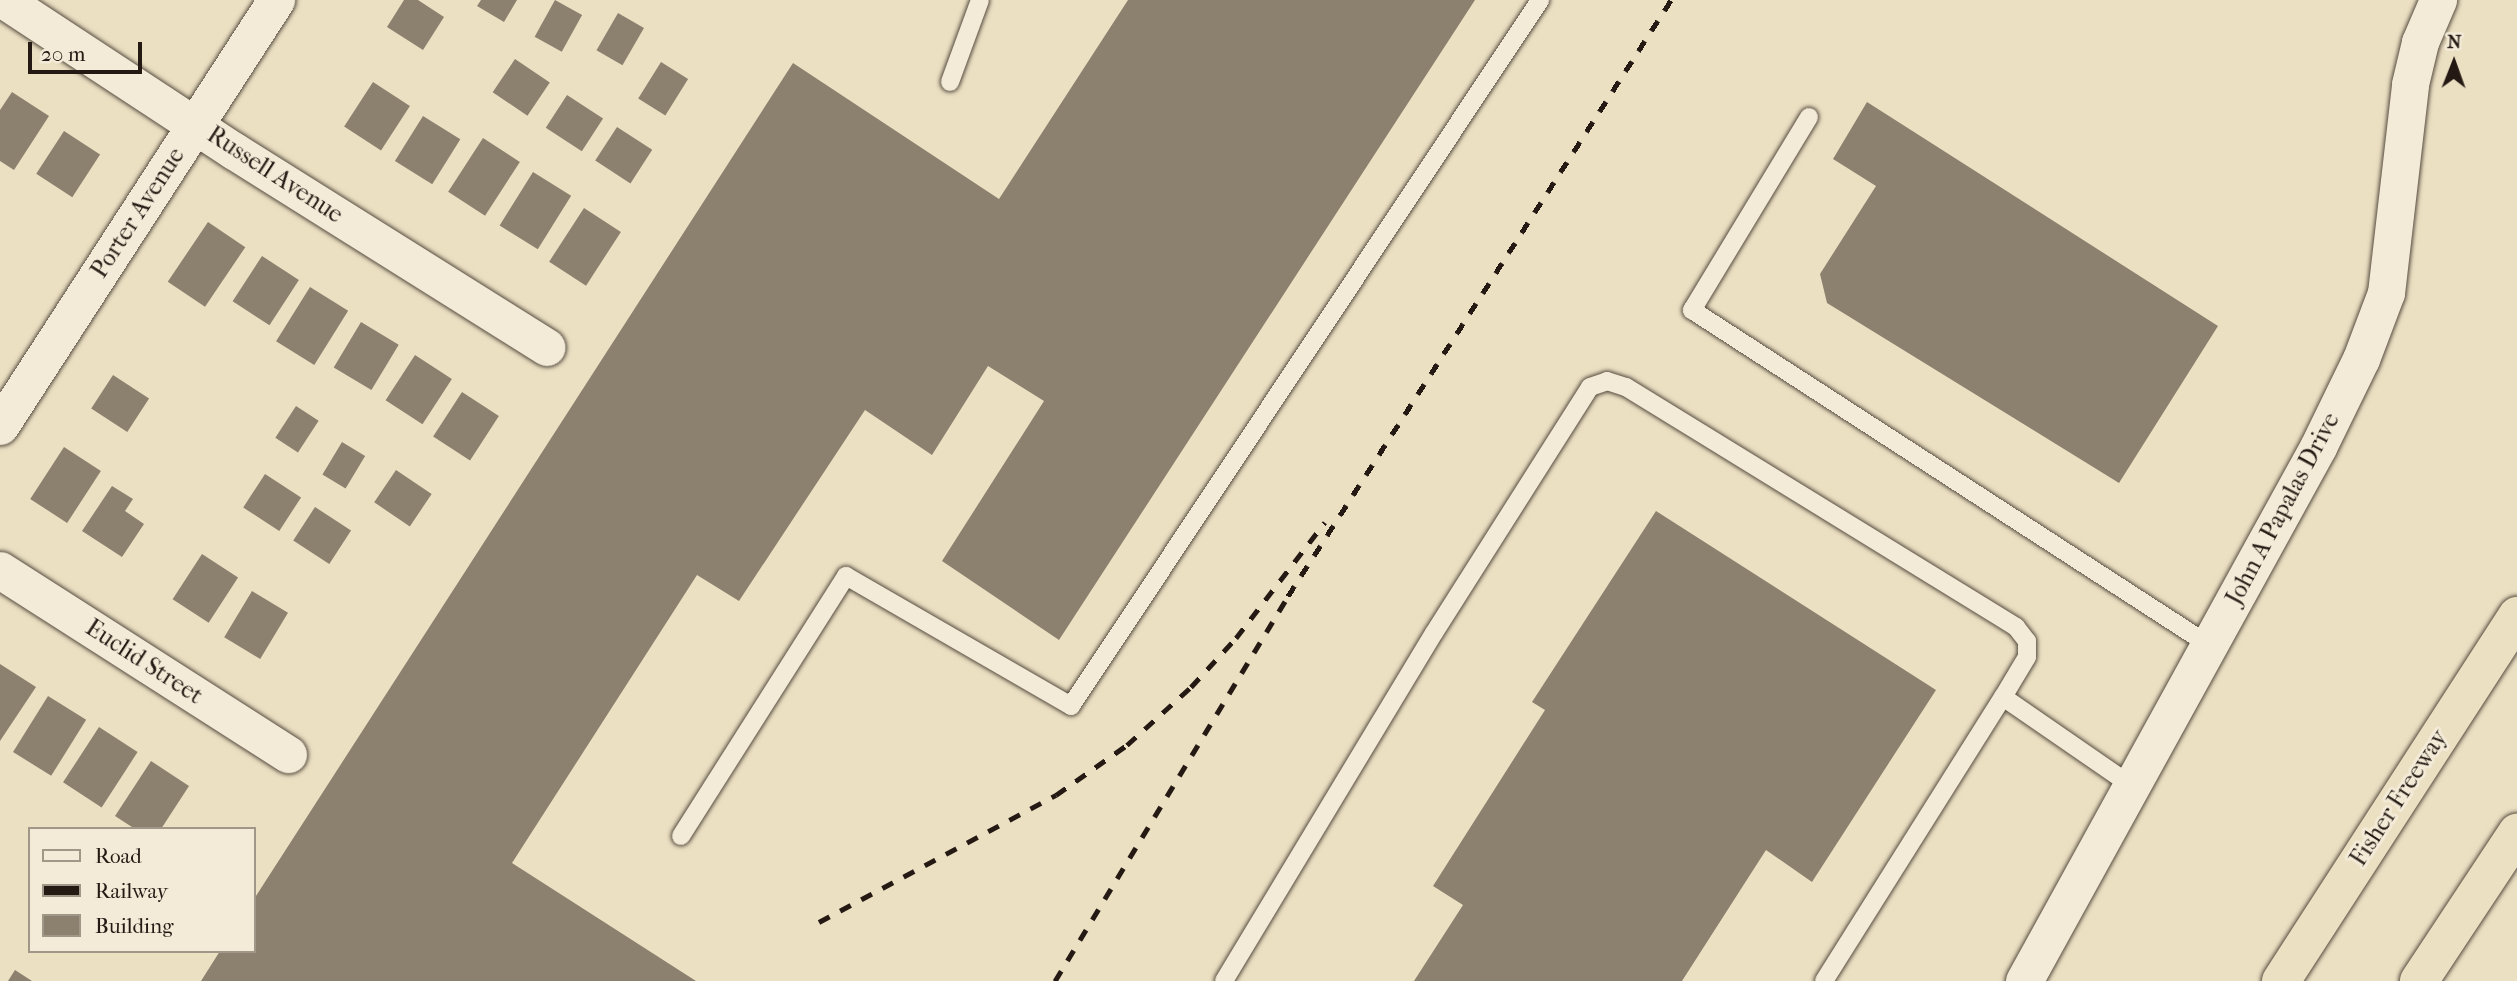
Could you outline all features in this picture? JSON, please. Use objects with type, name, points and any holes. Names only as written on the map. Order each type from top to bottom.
[{"type":"highway","name":"Fisher Freeway","points":[[2281,981],[2517,615]]},
{"type":"highway","points":[[2419,981],[2517,833]]},
{"type":"street","name":"Russell Avenue","points":[[5,0],[547,347]]},
{"type":"street","name":"Porter Avenue","points":[[0,426],[276,0]]},
{"type":"street","name":"John A Papalas Drive","points":[[2024,981],[2318,447],[2361,359],[2386,293],[2410,84],[2420,42],[2438,0]]},
{"type":"street","name":"Euclid Street","points":[[0,570],[288,754]]},
{"type":"lane","points":[[950,82],[980,0]]},
{"type":"lane","points":[[681,836],[846,576],[1071,706],[1540,0]]},
{"type":"lane","points":[[1809,117],[1692,310],[2209,645]]},
{"type":"lane","points":[[1224,981],[1426,645],[1590,387],[1607,381],[1626,387],[2016,627],[2027,641],[2027,657],[1824,981]]},
{"type":"lane","points":[[2003,697],[2132,786]]},
{"type":"building","points":[[404,0],[418,0],[444,17],[423,50],[387,27]]},
{"type":"building","points":[[481,0],[517,0],[504,22],[477,6]]},
{"type":"building","points":[[555,0],[582,15],[562,52],[535,37]]},
{"type":"building","points":[[1128,0],[1475,0],[1059,640],[942,561],[1044,401],[988,366],[932,455],[865,410],[739,601],[697,575],[512,863],[696,981],[201,981],[219,953],[256,953],[256,896],[793,63],[999,199]]},
{"type":"building","points":[[618,13],[644,28],[622,65],[596,50]]},
{"type":"building","points":[[515,59],[550,82],[527,116],[493,92]]},
{"type":"building","points":[[661,62],[688,79],[665,115],[638,98]]},
{"type":"building","points":[[373,82],[410,106],[381,150],[344,126]]},
{"type":"building","points":[[12,92],[49,116],[14,170],[0,161],[0,110]]},
{"type":"building","points":[[567,95],[603,118],[582,151],[546,128]]},
{"type":"building","points":[[1867,102],[2218,326],[2119,483],[1827,303],[1820,274],[1876,186],[1833,159]]},
{"type":"building","points":[[423,116],[460,139],[432,184],[395,161]]},
{"type":"building","points":[[617,127],[652,150],[630,183],[595,161]]},
{"type":"building","points":[[64,131],[100,154],[72,197],[36,174]]},
{"type":"building","points":[[483,138],[520,162],[485,216],[448,192]]},
{"type":"building","points":[[533,172],[571,196],[538,249],[500,225]]},
{"type":"building","points":[[584,208],[621,232],[586,286],[549,262]]},
{"type":"building","points":[[208,222],[245,247],[205,307],[168,282]]},
{"type":"building","points":[[262,256],[299,280],[269,325],[233,301]]},
{"type":"building","points":[[310,287],[348,311],[314,365],[276,341]]},
{"type":"building","points":[[361,322],[399,345],[371,390],[334,367]]},
{"type":"building","points":[[415,355],[452,379],[422,424],[386,400]]},
{"type":"building","points":[[113,375],[149,398],[127,432],[91,409]]},
{"type":"building","points":[[462,392],[499,416],[470,460],[433,436]]},
{"type":"building","points":[[296,406],[319,421],[298,453],[275,438]]},
{"type":"building","points":[[342,442],[365,456],[346,488],[322,475]]},
{"type":"building","points":[[64,447],[101,471],[67,523],[30,499]]},
{"type":"building","points":[[396,470],[432,494],[410,526],[374,502]]},
{"type":"building","points":[[265,474],[301,497],[279,531],[243,508]]},
{"type":"building","points":[[112,486],[133,499],[125,511],[144,524],[122,557],[82,531]]},
{"type":"building","points":[[315,507],[351,530],[329,564],[293,541]]},
{"type":"building","points":[[1656,511],[1936,690],[1812,882],[1766,850],[1682,981],[1414,981],[1463,905],[1433,886],[1545,710],[1532,702]]},
{"type":"building","points":[[202,554],[238,577],[209,623],[173,599]]},
{"type":"building","points":[[252,591],[288,613],[260,659],[224,637]]},
{"type":"building","points":[[0,664],[36,687],[0,741]]},
{"type":"building","points":[[48,696],[86,720],[51,776],[13,752]]},
{"type":"building","points":[[99,727],[138,752],[102,807],[63,782]]},
{"type":"building","points":[[151,761],[189,786],[162,827],[132,827],[115,816]]},
{"type":"building","points":[[15,970],[32,981],[8,981]]},
{"type":"railway","points":[[1055,981],[1288,596],[1671,0]]},
{"type":"railway","points":[[819,922],[1056,795],[1127,745],[1191,687],[1236,638],[1325,522]]}]
